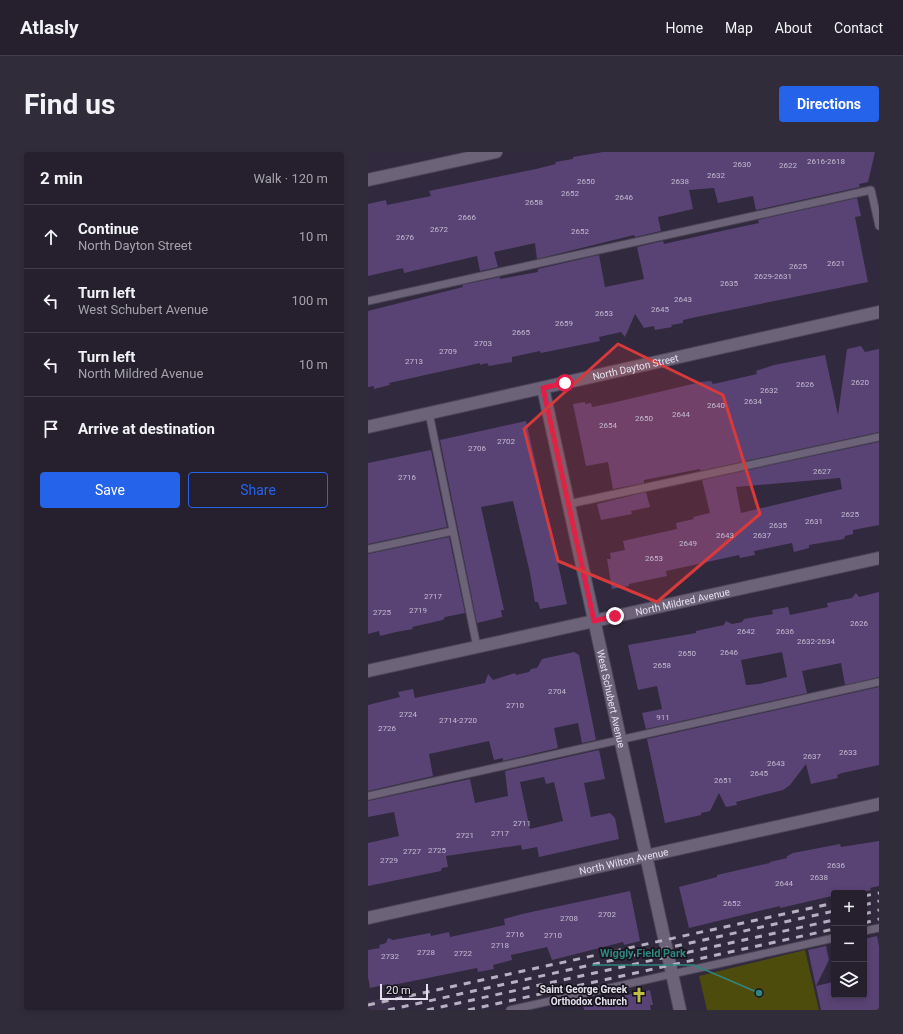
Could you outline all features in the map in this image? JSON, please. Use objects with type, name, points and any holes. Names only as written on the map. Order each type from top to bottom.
[{"type":"street","points":[[368,180],[496,152]]},
{"type":"street","name":"North Dayton Street","points":[[368,427],[879,312]]},
{"type":"street","name":"West Schubert Avenue","points":[[543,388],[680,1010]]},
{"type":"street","name":"North Mildred Avenue","points":[[368,671],[879,558]]},
{"type":"street","name":"North Wilton Avenue","points":[[368,918],[879,804]]},
{"type":"lane","points":[[368,301],[871,190],[879,226]]},
{"type":"lane","points":[[429,413],[478,647]]},
{"type":"lane","points":[[569,504],[879,437]]},
{"type":"lane","points":[[368,549],[453,531]]},
{"type":"lane","points":[[368,796],[879,682]]},
{"type":"lane","points":[[867,930],[879,928]]},
{"type":"lane","points":[[510,1010],[831,939]]},
{"type":"highlighted area","points":[[618,344],[723,395],[760,514],[657,602],[558,561],[524,429]]},
{"type":"shaded area","points":[[805,950],[819,1010],[707,1010],[699,976]]},
{"type":"shaded area","points":[[389,997],[392,1010],[368,1010],[368,1001]]},
{"type":"building","points":[[603,152],[875,152],[868,182],[859,184],[860,187],[756,210],[753,196],[718,203],[714,188],[689,190],[693,209],[658,217],[661,231],[635,237],[634,235],[537,259],[535,243],[494,252],[498,267],[480,271],[477,256],[404,273],[403,268],[368,276],[368,204],[386,200],[387,205],[431,196],[429,191],[536,169],[556,164],[555,162],[573,159],[573,157]]},
{"type":"building","points":[[857,198],[861,216],[855,217],[868,282],[683,320],[683,323],[671,325],[672,327],[655,330],[654,326],[644,328],[635,314],[625,337],[621,332],[599,337],[600,341],[541,353],[540,351],[512,357],[512,362],[489,366],[487,363],[480,365],[480,363],[389,383],[390,385],[374,389],[374,386],[368,387],[368,311],[463,287],[462,285],[500,277],[500,279],[538,272],[538,269],[599,255],[605,287],[644,279],[637,247],[663,241],[664,244],[759,223],[758,220]]},
{"type":"building","points":[[861,346],[865,352],[879,349],[879,432],[700,471],[700,469],[644,480],[644,483],[613,489],[608,462],[586,466],[573,404],[585,402],[585,404],[591,403],[592,407],[701,382],[711,381],[713,384],[757,374],[756,371],[774,365],[825,355],[838,415],[847,349]]},
{"type":"building","points":[[526,421],[567,604],[540,609],[538,602],[535,602],[530,573],[513,501],[481,507],[504,610],[501,610],[502,617],[477,623],[440,440]]},
{"type":"building","points":[[879,442],[879,525],[853,530],[853,534],[845,536],[844,539],[809,545],[809,548],[794,552],[792,543],[754,551],[755,555],[740,558],[739,555],[666,571],[667,576],[612,589],[607,559],[611,559],[610,553],[625,550],[623,541],[677,529],[676,523],[694,519],[693,517],[710,513],[702,480]],"holes":[[[840,478],[842,489],[741,513],[736,487]]]},
{"type":"building","points":[[431,450],[447,527],[368,544],[368,463]]},
{"type":"building","points":[[646,492],[650,507],[631,511],[632,514],[601,520],[597,504]]},
{"type":"building","points":[[449,537],[465,613],[445,617],[443,620],[412,627],[413,629],[380,636],[379,631],[368,634],[368,554]]},
{"type":"building","points":[[879,592],[879,677],[845,685],[841,663],[802,671],[807,693],[646,729],[642,713],[662,709],[657,686],[638,690],[628,645],[696,633],[696,631],[724,625],[726,621],[732,624],[742,622],[744,619],[773,614],[772,610],[788,607],[790,615],[828,607],[827,603],[852,598],[856,593],[859,597]],"holes":[[[782,652],[787,677],[759,684],[746,685],[741,660]]]},
{"type":"building","points":[[574,652],[579,655],[596,740],[582,743],[578,723],[554,728],[558,748],[503,761],[503,758],[494,760],[489,741],[429,754],[433,776],[368,791],[368,705],[400,697],[398,692],[413,689],[415,698],[485,683],[488,674],[493,680],[515,673],[516,675],[529,672],[531,669],[537,668],[542,659]]},
{"type":"building","points":[[879,687],[879,765],[842,773],[837,775],[838,778],[811,784],[806,764],[790,785],[783,790],[736,802],[737,805],[726,807],[719,793],[710,811],[701,813],[701,815],[665,823],[647,739]]},
{"type":"building","points":[[599,750],[605,779],[584,783],[591,817],[610,813],[615,818],[619,839],[539,857],[537,847],[522,850],[521,845],[446,856],[448,867],[442,868],[441,871],[368,886],[368,843],[399,836],[394,812],[368,817],[368,801],[470,779],[475,803],[508,796],[505,771]],"holes":[[[544,777],[546,784],[554,782],[563,821],[530,829],[520,782]]]},
{"type":"building","points":[[879,841],[879,886],[870,888],[871,890],[867,891],[831,890],[831,896],[780,908],[780,906],[689,928],[679,887],[717,877],[717,875],[787,858],[787,856],[793,853],[840,844],[841,847]]},
{"type":"building","points":[[630,891],[640,941],[624,945],[623,942],[552,960],[547,947],[511,955],[512,960],[493,965],[494,969],[478,972],[477,968],[388,986],[388,984],[370,988],[368,977],[368,950],[380,948],[379,945],[386,943],[388,938],[393,940],[430,933],[431,936],[449,932],[450,937],[505,925],[504,919],[522,914]]},
{"type":"building","points":[[877,936],[879,946],[879,1010],[821,1010],[808,950],[826,946],[829,960],[816,986],[831,982],[831,998],[867,998],[867,938]]},
{"type":"building","name":"Saint George Greek Orthodox Church","points":[[650,990],[653,1005],[650,1005],[651,1010],[584,1010],[583,1004]]},
{"type":"railway","points":[[867,895],[879,893]]},
{"type":"railway","points":[[867,904],[879,901]]},
{"type":"railway","points":[[368,1005],[831,904]]},
{"type":"railway","points":[[867,913],[879,910]]},
{"type":"railway","points":[[388,1010],[831,912]]},
{"type":"railway","points":[[867,922],[879,919]]},
{"type":"railway","points":[[427,1010],[831,921]]},
{"type":"railway","points":[[468,1010],[831,930]]},
{"type":"place","name":"Wiggly Field Park","points":[[759,993]]},
{"type":"place","name":"Saint George Greek Orthodox Church","points":[[639,995]]},
{"type":"route","points":[[565,383],[543,388],[594,621],[615,616]]}]
